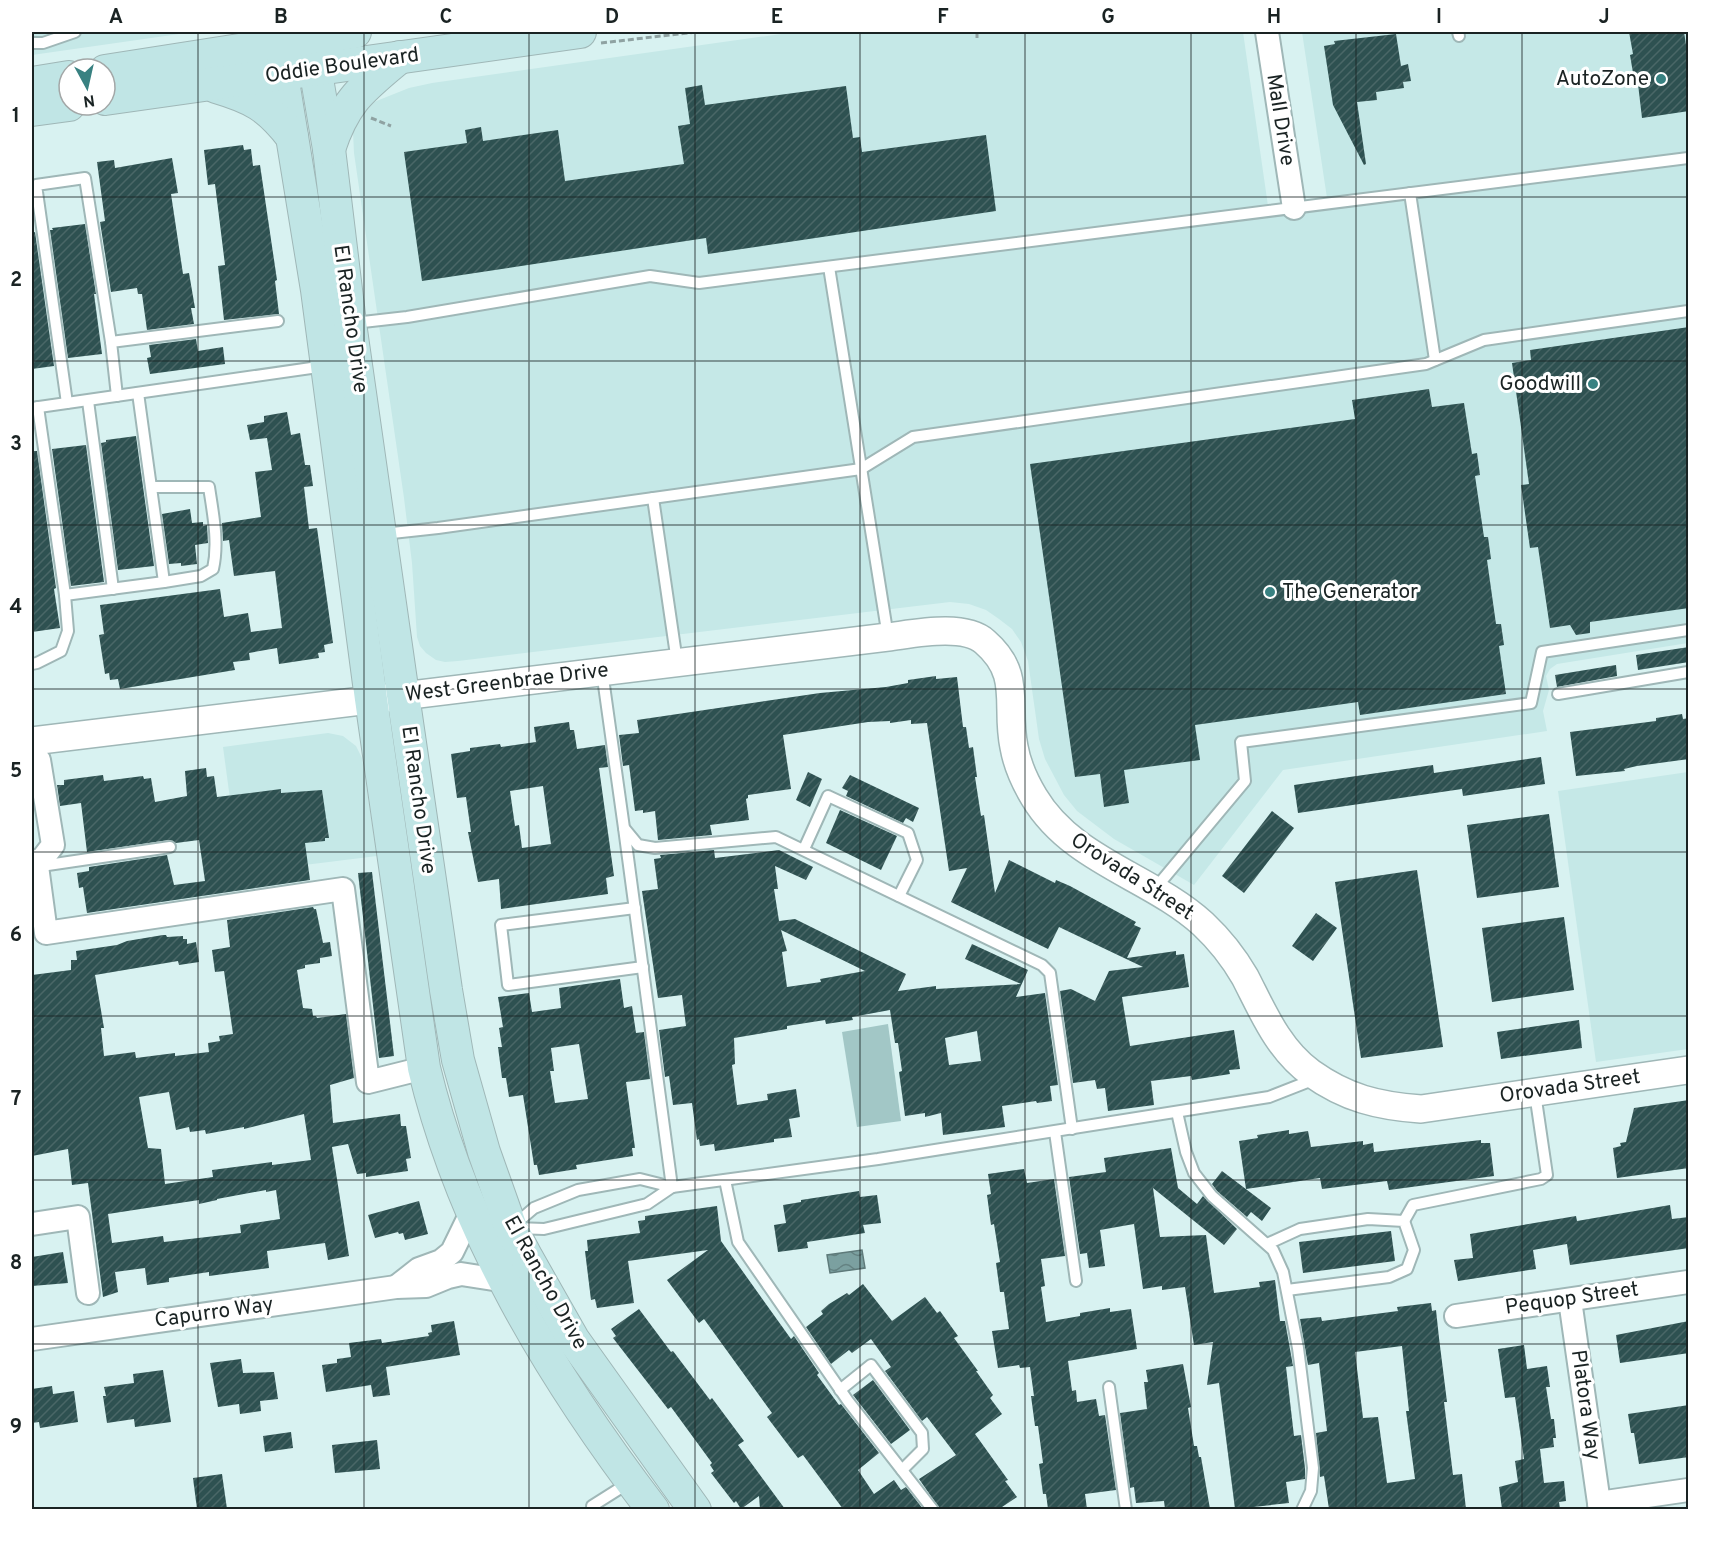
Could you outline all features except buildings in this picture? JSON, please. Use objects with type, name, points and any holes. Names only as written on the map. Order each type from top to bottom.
[{"type":"main road","name":"Oddie Boulevard","points":[[117,69],[276,38],[355,32]]},
{"type":"main road","name":"Oddie Boulevard","points":[[117,97],[580,32]]},
{"type":"main road","name":"El Rancho Drive","points":[[309,35],[329,149],[350,323],[458,1060],[484,1152],[511,1228],[573,1339],[695,1509]]},
{"type":"main road","name":"El Rancho Drive","points":[[276,38],[317,290],[371,699],[424,1068],[430,1095],[472,1212],[544,1352],[573,1398],[653,1509]]},
{"type":"main road","points":[[329,149],[344,112],[354,99],[369,82],[400,57]]},
{"type":"main road","points":[[32,83],[57,79]]},
{"type":"main road","points":[[206,85],[252,99],[279,121],[292,137]]},
{"type":"main road","points":[[32,110],[57,107]]},
{"type":"main road","points":[[454,1163],[463,1167],[469,1174],[494,1220],[511,1228]]},
{"type":"street","name":"Mall Drive","points":[[1267,32],[1294,208]]},
{"type":"street","name":"West Greenbrae Drive","points":[[32,741],[943,631],[982,639]]},
{"type":"street","name":"Orovada Street","points":[[982,639],[998,654],[1008,673],[1013,746],[1035,798],[1052,821],[1073,841],[1096,857],[1175,902],[1203,924],[1225,948],[1244,975],[1269,1027],[1286,1050],[1332,1087],[1360,1100],[1390,1107],[1421,1109],[1689,1070]]},
{"type":"street","points":[[32,753],[39,760],[53,845],[34,864],[39,934],[343,889],[368,1082],[424,1068]]},
{"type":"street","name":"Capurro Way","points":[[396,1287],[419,1269],[441,1261],[452,1252],[472,1212]]},
{"type":"street","points":[[32,1224],[78,1217],[88,1293]]},
{"type":"street","name":"Capurro Way","points":[[32,1339],[396,1287],[426,1286],[461,1274],[506,1281]]},
{"type":"street","name":"Pequop Street","points":[[1456,1316],[1689,1282]]},
{"type":"street","name":"Platora Way","points":[[1570,1300],[1599,1506]]},
{"type":"street","points":[[1599,1506],[1689,1490]]},
{"type":"lane","points":[[32,43],[43,43],[75,32]]},
{"type":"lane","points":[[350,323],[407,317],[650,276],[699,283],[1689,158]]},
{"type":"lane","points":[[67,403],[34,185],[84,178],[111,342],[117,396]]},
{"type":"lane","points":[[1410,193],[1435,360]]},
{"type":"lane","points":[[829,267],[888,637]]},
{"type":"lane","points":[[380,534],[438,528],[861,469],[913,437],[1384,371],[1425,364],[1484,340],[1689,311]]},
{"type":"lane","points":[[111,342],[278,321]]},
{"type":"lane","points":[[32,664],[61,651],[68,631],[35,407],[326,366]]},
{"type":"lane","points":[[138,393],[164,582]]},
{"type":"lane","points":[[88,401],[113,589]]},
{"type":"lane","points":[[64,595],[201,576],[213,570],[217,551],[209,487],[152,487]]},
{"type":"lane","points":[[653,498],[677,663]]},
{"type":"lane","points":[[1154,890],[1245,782],[1241,742],[1531,703],[1542,652],[1689,630]]},
{"type":"lane","points":[[602,671],[672,1187]]},
{"type":"lane","points":[[1558,694],[1689,672]]},
{"type":"lane","points":[[804,849],[828,796],[908,833],[917,860],[899,896]]},
{"type":"lane","points":[[624,828],[639,845],[655,848],[776,837],[1042,965],[1050,973],[1072,1129]]},
{"type":"lane","points":[[34,864],[170,848]]},
{"type":"lane","points":[[635,908],[501,926],[508,985],[643,967]]},
{"type":"lane","points":[[511,1228],[534,1208],[578,1190],[640,1179],[672,1187],[1054,1132],[1269,1097],[1318,1078]]},
{"type":"lane","points":[[1287,1290],[1389,1277],[1407,1269],[1414,1250],[1404,1221],[1413,1205],[1541,1179],[1547,1175],[1535,1093]]},
{"type":"lane","points":[[1177,1112],[1186,1152],[1194,1173],[1212,1196],[1273,1250],[1283,1272],[1298,1348],[1313,1468],[1311,1491],[1302,1509]]},
{"type":"lane","points":[[1054,1132],[1076,1281]]},
{"type":"lane","points":[[725,1180],[738,1242],[840,1390],[933,1509]]},
{"type":"lane","points":[[511,1228],[544,1229],[647,1204],[672,1187]]},
{"type":"lane","points":[[1267,1244],[1300,1229],[1368,1219],[1404,1221]]},
{"type":"lane","points":[[840,1390],[871,1365],[922,1432],[924,1449],[902,1470]]},
{"type":"lane","points":[[1109,1387],[1126,1509]]},
{"type":"lane","points":[[592,1506],[631,1481]]},
{"type":"path","points":[[977,32],[978,40]]},
{"type":"path","points":[[368,116],[391,126]]},
{"type":"shaded area","points":[[32,32],[193,32],[32,55]]},
{"type":"shaded area","points":[[795,32],[1243,32],[1268,206],[1327,198],[1302,32],[1688,32],[1688,643],[1557,664],[1546,676],[1549,690],[1543,711],[1547,731],[1283,770],[1194,885],[1114,839],[1077,811],[1064,795],[1045,759],[1039,739],[1028,661],[1021,642],[1012,629],[999,619],[986,610],[969,604],[950,602],[458,661],[436,660],[420,646],[417,637],[412,563],[404,498],[354,153],[353,132],[358,119],[374,102],[409,88],[432,83]]},
{"type":"shaded area","points":[[328,733],[343,736],[356,746],[362,758],[377,856],[240,873],[223,747]]},
{"type":"shaded area","points":[[1688,772],[1688,1049],[1596,1062],[1558,791]]},
{"type":"shaded area","points":[[888,1024],[901,1121],[857,1127],[842,1032]]},
{"type":"water","points":[[862,1250],[865,1268],[830,1273],[827,1255]]},
{"type":"place","name":"AutoZone","points":[[1661,79]]},
{"type":"place","name":"Goodwill","points":[[1593,384]]},
{"type":"place","name":"The Generator","points":[[1270,592]]}]
